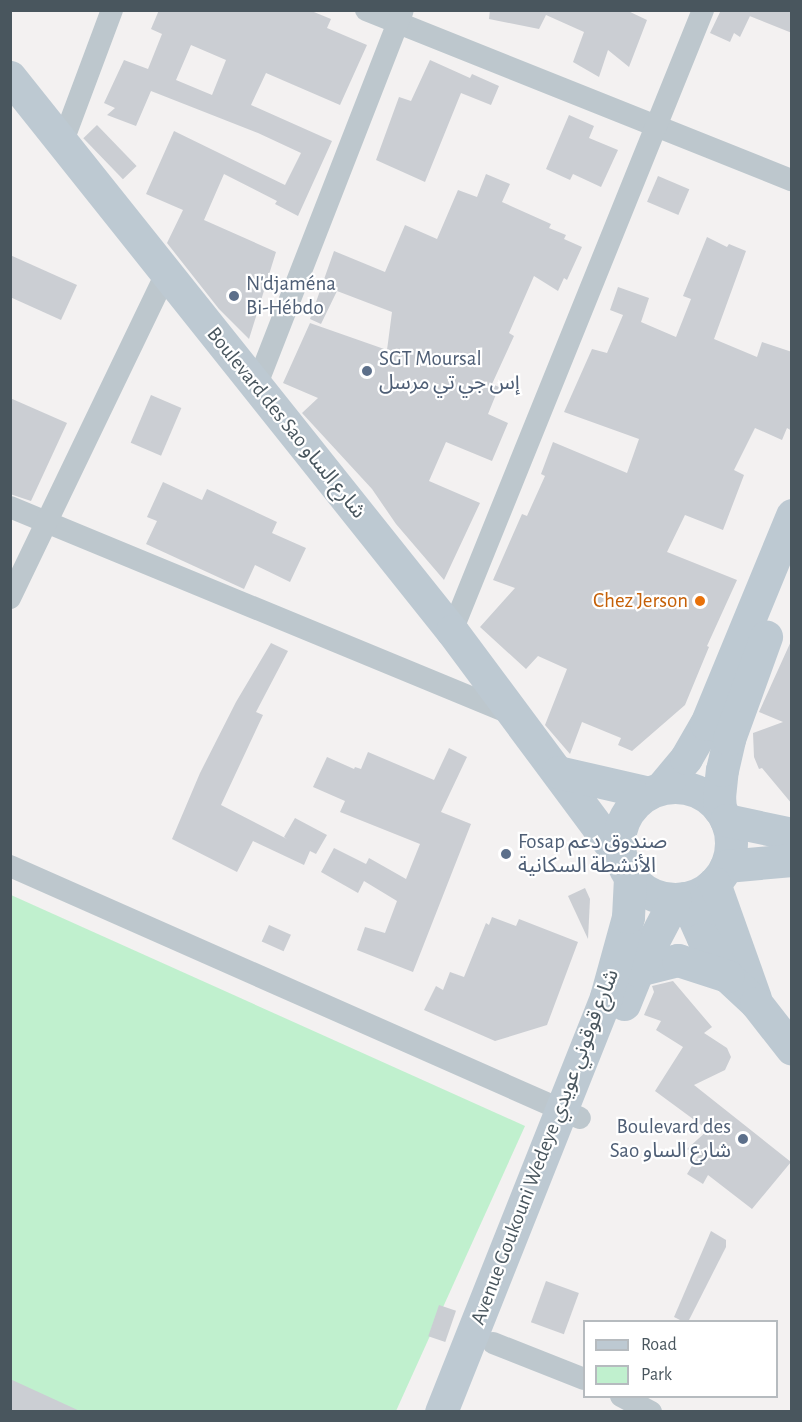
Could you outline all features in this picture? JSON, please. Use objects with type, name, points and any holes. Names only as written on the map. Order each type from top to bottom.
[{"type":"street","points":[[63,141],[112,10]]},
{"type":"street","points":[[366,10],[400,17],[656,128],[792,180]]},
{"type":"street","points":[[452,631],[703,10]]},
{"type":"street","points":[[257,384],[400,17]]},
{"type":"street","name":"Boulevard des Sao شارع الساو","points":[[10,77],[452,631],[518,716],[625,867]]},
{"type":"street","points":[[10,598],[44,523],[166,274]]},
{"type":"street","points":[[10,507],[44,523],[518,716]]},
{"type":"street","points":[[792,515],[706,724],[686,758],[655,791],[634,804],[623,820],[619,838],[625,867],[650,894],[680,899],[701,893],[720,874],[730,851],[718,797],[729,739],[792,571]]},
{"type":"street","points":[[558,772],[655,791],[688,788],[700,792],[723,815],[792,834]]},
{"type":"street","points":[[720,874],[792,860]]},
{"type":"street","points":[[10,866],[570,1114]]},
{"type":"street","name":"Avenue Goukouni Wedeye شارع قوقوني عويدي","points":[[466,1412],[493,1343],[570,1114],[619,956],[628,917],[625,867]]},
{"type":"street","points":[[720,874],[756,1003]]},
{"type":"street","points":[[680,899],[727,976],[756,1003],[792,1049]]},
{"type":"street","name":"Avenue Goukouni Wedeye شارع قوقوني عويدي","points":[[441,1412],[570,1114],[638,970],[680,899]]},
{"type":"street","points":[[638,970],[678,960],[727,976]]},
{"type":"street","points":[[493,1343],[583,1378]]},
{"type":"street","points":[[625,1398],[651,1412]]},
{"type":"green space","points":[[11,895],[525,1126],[396,1411],[11,1412]]},
{"type":"building","points":[[159,10],[309,10],[331,19],[327,28],[367,45],[340,105],[266,73],[251,105],[332,141],[298,216],[275,204],[277,201],[224,174],[204,220],[276,252],[249,339],[219,309],[167,243],[183,210],[146,194],[174,131],[285,185],[301,153],[258,133],[151,91],[136,126],[107,115],[115,108],[104,103],[124,60],[148,69],[162,34],[151,29]],"holes":[[[191,45],[226,60],[212,95],[176,80]]]},
{"type":"building","points":[[490,10],[626,10],[647,20],[629,67],[608,50],[599,77],[573,62],[584,32],[546,15],[539,29],[489,19]]},
{"type":"building","points":[[721,10],[792,10],[792,33],[750,16],[740,37],[734,33],[730,42],[710,33]]},
{"type":"building","points":[[430,60],[470,78],[472,74],[499,86],[491,105],[461,93],[425,182],[376,160],[399,97],[411,101]]},
{"type":"building","points":[[569,115],[594,126],[589,138],[618,150],[601,187],[573,174],[570,180],[546,169]]},
{"type":"building","points":[[97,125],[137,166],[123,179],[83,138]]},
{"type":"building","points":[[486,174],[510,184],[502,202],[551,224],[549,228],[566,235],[564,239],[582,247],[567,280],[564,278],[558,291],[534,276],[509,333],[514,336],[492,384],[499,387],[488,414],[508,423],[492,461],[446,442],[429,481],[480,503],[444,580],[396,524],[372,489],[302,413],[318,398],[283,383],[310,323],[387,350],[392,312],[337,291],[321,324],[310,319],[334,251],[385,272],[405,225],[437,239],[458,190],[477,197]]},
{"type":"building","points":[[658,176],[689,189],[678,215],[647,202]]},
{"type":"building","points":[[707,237],[727,247],[729,244],[746,251],[714,339],[757,357],[762,342],[792,352],[792,431],[787,428],[782,440],[755,428],[734,470],[744,475],[723,530],[685,515],[667,552],[737,580],[707,646],[709,647],[685,705],[632,751],[618,745],[621,738],[582,722],[570,754],[545,725],[567,669],[538,656],[526,669],[480,627],[515,588],[493,580],[522,514],[527,516],[545,476],[541,474],[553,442],[627,473],[639,439],[564,412],[592,349],[607,353],[623,315],[610,310],[618,287],[649,298],[641,322],[676,337],[691,299],[683,296]]},
{"type":"building","points":[[10,255],[77,285],[61,320],[10,297]]},
{"type":"building","points":[[151,395],[181,408],[161,456],[131,443]]},
{"type":"building","points":[[10,398],[67,423],[31,501],[10,494]]},
{"type":"building","points":[[163,482],[202,500],[207,489],[277,522],[272,533],[306,548],[290,582],[255,565],[244,589],[146,544],[157,521],[147,517]]},
{"type":"building","points":[[792,639],[792,804],[762,768],[759,769],[754,757],[753,733],[783,722],[759,712]]},
{"type":"building","points":[[271,643],[288,651],[256,712],[263,715],[221,805],[287,839],[284,837],[295,818],[327,835],[316,854],[310,851],[304,865],[253,841],[237,872],[172,839],[200,773],[236,702]]},
{"type":"building","points":[[449,748],[467,757],[441,812],[471,824],[413,972],[357,950],[365,927],[385,933],[397,901],[364,881],[358,893],[321,872],[334,848],[366,864],[369,858],[406,879],[420,844],[340,812],[345,801],[313,787],[327,757],[354,769],[355,767],[361,769],[368,752],[434,780]]},
{"type":"building","points":[[585,888],[590,899],[588,939],[568,896]]},
{"type":"building","points":[[492,917],[516,926],[519,919],[578,942],[547,1025],[495,1041],[424,1010],[436,986],[443,990],[450,972],[464,977],[486,923],[489,925]]},
{"type":"building","points":[[269,925],[291,935],[284,951],[262,941]]},
{"type":"building","points":[[673,981],[712,1027],[704,1033],[727,1048],[731,1057],[725,1070],[694,1085],[791,1162],[752,1209],[708,1175],[703,1184],[687,1174],[698,1156],[687,1149],[708,1130],[655,1091],[683,1047],[656,1030],[661,1021],[644,1015],[654,992],[652,986]]},
{"type":"building","points":[[711,1231],[726,1240],[726,1247],[689,1320],[674,1317]]},
{"type":"building","points":[[546,1281],[579,1293],[564,1334],[531,1322]]},
{"type":"building","points":[[439,1305],[456,1311],[445,1342],[428,1336]]},
{"type":"building","points":[[10,1379],[82,1412],[10,1412]]},
{"type":"place","name":"N'djaména Bi-Hébdo","points":[[234,296]]},
{"type":"place","name":"SGT Moursal إس جي تي مرسل","points":[[367,371]]},
{"type":"place","name":"Chez Jerson","points":[[700,601]]},
{"type":"place","name":"Fosap صندوق دعم الأنشطة السكانية","points":[[506,854]]},
{"type":"place","name":"Boulevard des Sao شارع الساو","points":[[743,1139]]}]
